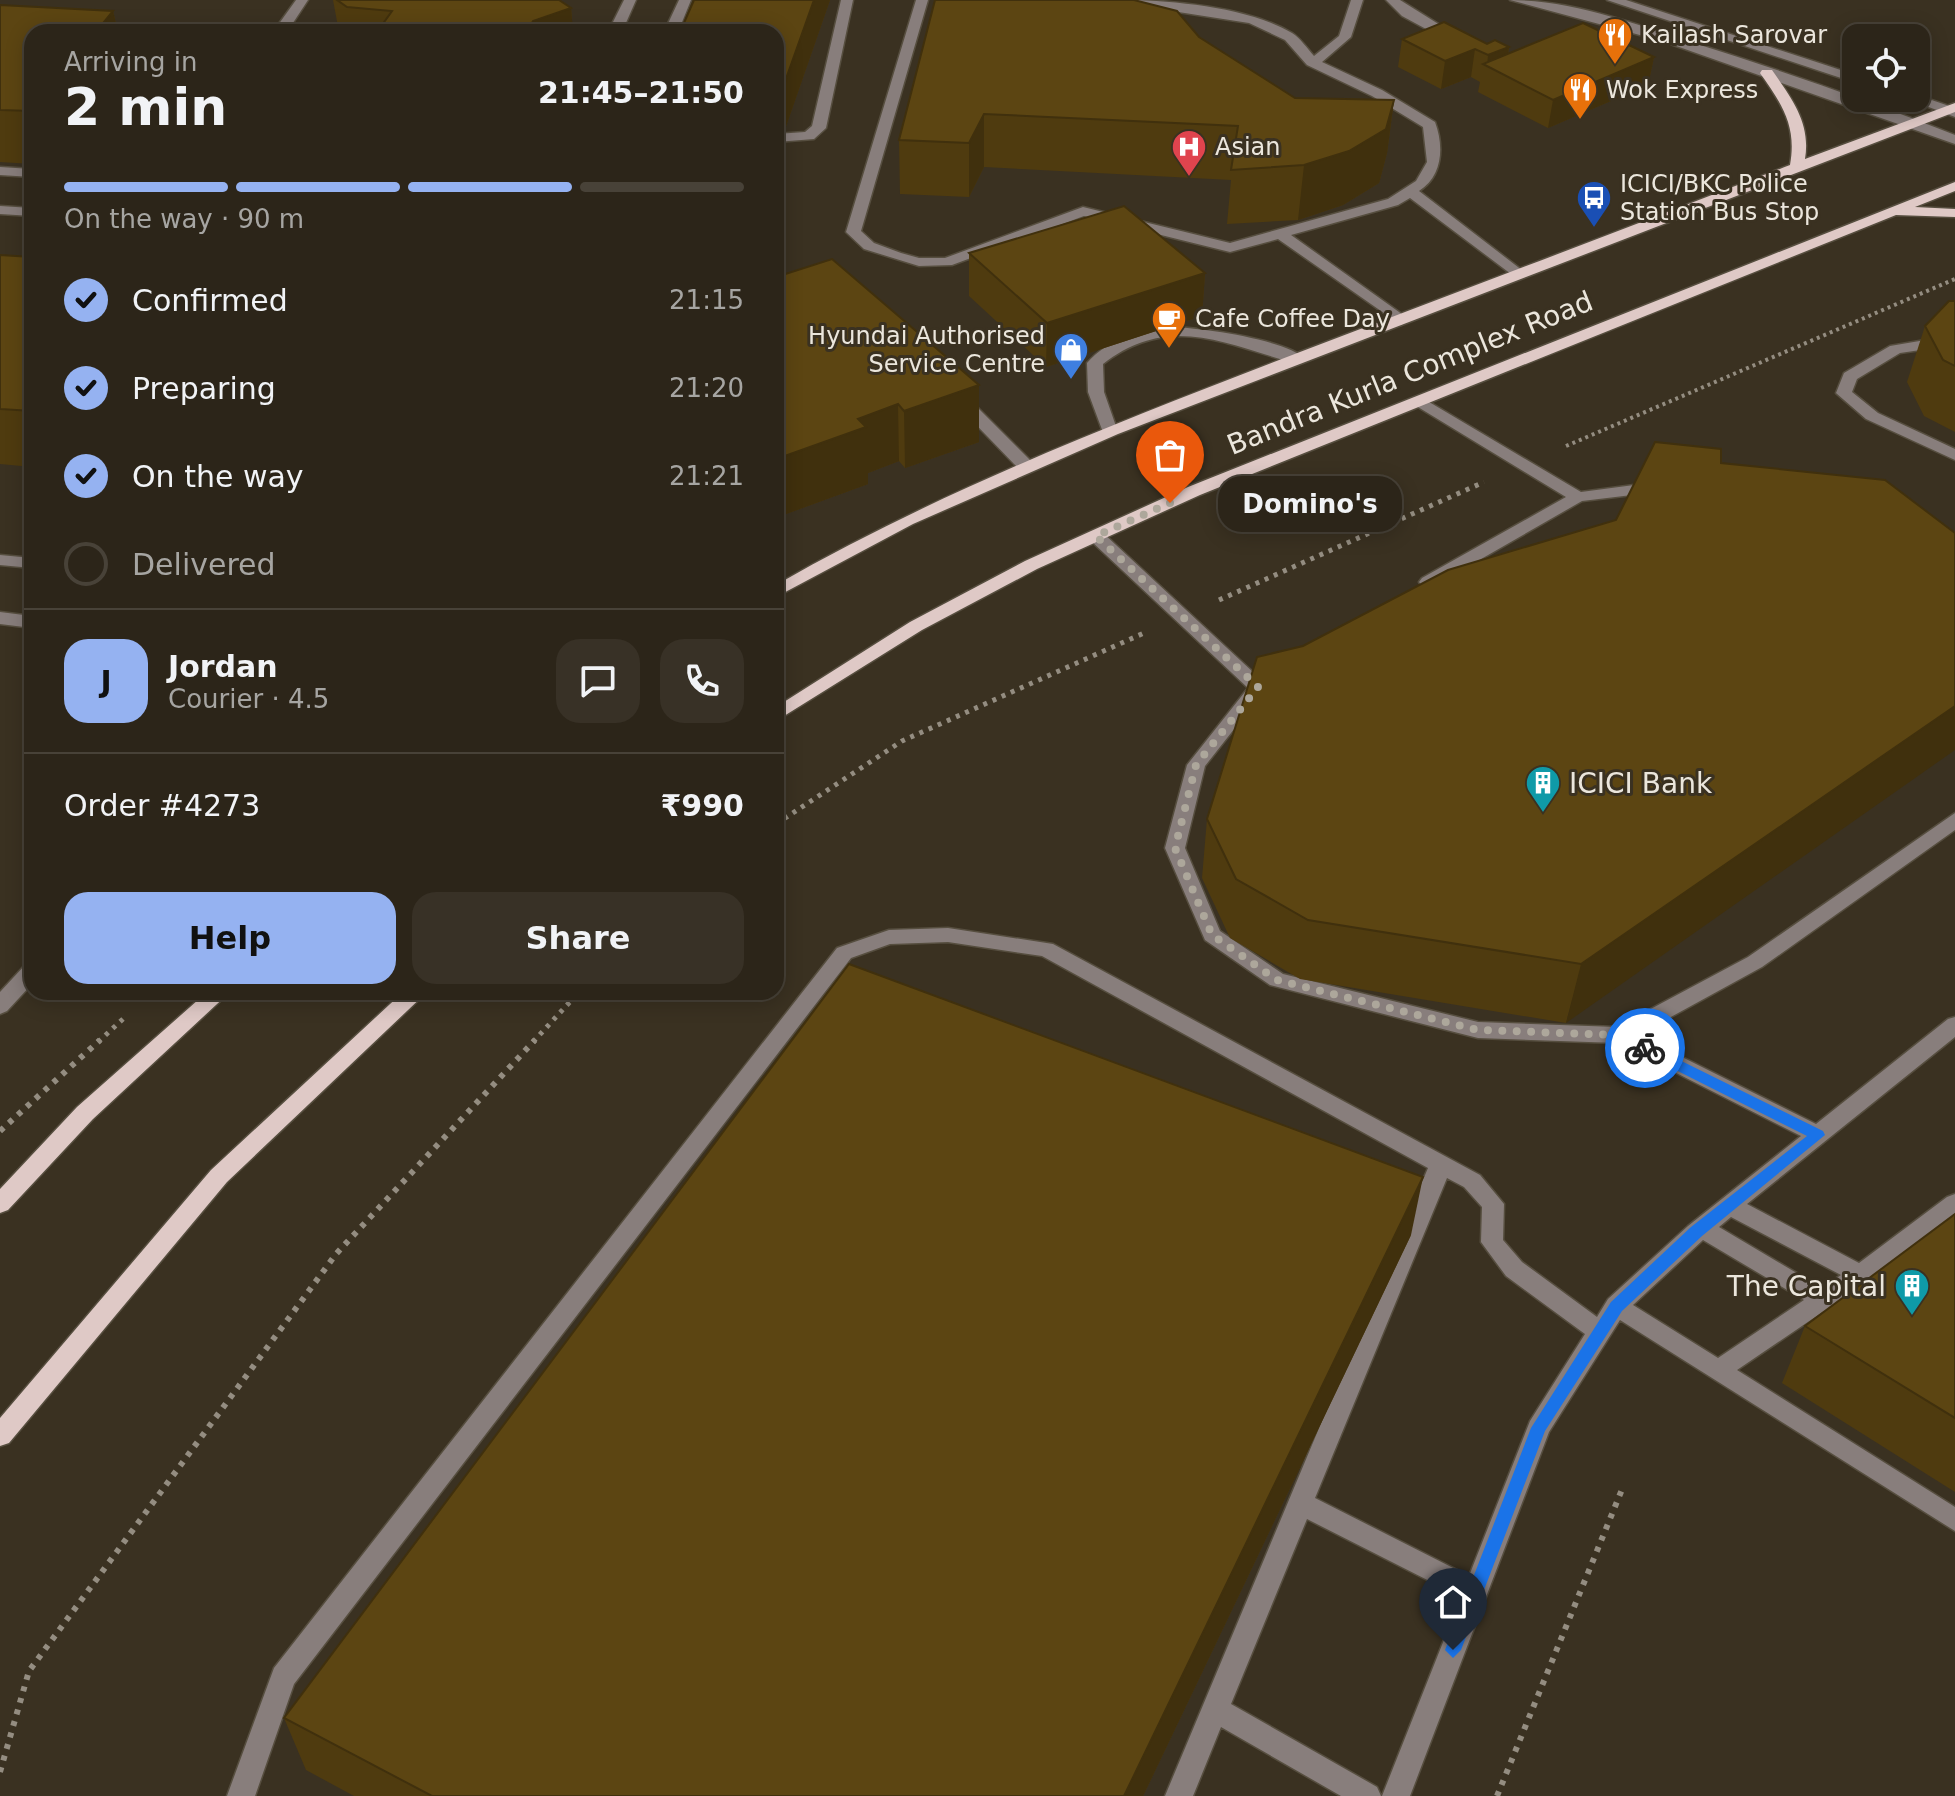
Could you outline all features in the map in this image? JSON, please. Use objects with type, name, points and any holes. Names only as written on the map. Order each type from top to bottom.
[{"type":"main road","points":[[1767,73],[1795,113],[1803,141],[1797,167]]},
{"type":"main road","name":"Bandra Kurla Complex Road","points":[[784,587],[823,563],[948,501],[1110,432],[1952,110]]},
{"type":"main road","name":"Bandra Kurla Complex Road","points":[[784,710],[916,626],[1031,565],[1194,491],[1955,186]]},
{"type":"main road","points":[[1891,211],[1955,213]]},
{"type":"main road","points":[[0,1204],[85,1113],[211,1000]]},
{"type":"main road","points":[[0,1436],[219,1176],[408,1000]]},
{"type":"street","points":[[286,24],[302,0]]},
{"type":"street","points":[[619,24],[630,0]]},
{"type":"street","points":[[674,24],[685,0]]},
{"type":"street","points":[[784,138],[809,136],[819,128],[847,0]]},
{"type":"street","points":[[922,0],[853,232],[869,246],[919,262],[947,262],[1083,211],[1230,248],[1393,202],[1421,184],[1434,162],[1430,125],[1377,93],[1312,62],[1290,37],[1252,20],[1130,0]]},
{"type":"street","points":[[1312,62],[1336,48],[1351,31],[1357,0]]},
{"type":"street","points":[[1392,0],[1407,13],[1472,48]]},
{"type":"street","points":[[1516,0],[1567,9],[1615,23],[1913,123],[1955,140]]},
{"type":"street","points":[[1613,0],[1842,74]]},
{"type":"street","points":[[1587,35],[1615,23]]},
{"type":"street","points":[[1930,103],[1952,110]]},
{"type":"street","points":[[0,171],[24,172]]},
{"type":"street","points":[[1410,191],[1520,274]]},
{"type":"street","points":[[0,210],[24,212]]},
{"type":"street","points":[[1280,234],[1401,320]]},
{"type":"street","points":[[1110,432],[1096,392],[1095,363],[1108,351],[1131,340],[1178,329],[1198,330],[1298,359]]},
{"type":"street","points":[[1955,340],[1896,349],[1850,376],[1844,393],[1872,416],[1955,455]]},
{"type":"street","points":[[954,393],[1027,467]]},
{"type":"street","points":[[1419,401],[1578,497]]},
{"type":"street","points":[[1413,590],[1578,497],[1673,485]]},
{"type":"street","points":[[1096,536],[1258,687]]},
{"type":"street","points":[[0,560],[24,562]]},
{"type":"street","points":[[0,618],[24,621]]},
{"type":"street","points":[[1276,668],[1196,765],[1175,848],[1212,935],[1277,980],[1478,1030],[1620,1035],[1818,1135]]},
{"type":"street","points":[[1620,1035],[1755,962],[1955,820]]},
{"type":"street","points":[[241,1796],[283,1677],[844,953],[889,937],[948,935],[1046,949],[1472,1181],[1493,1204],[1492,1242],[1514,1269],[1600,1332]]},
{"type":"street","points":[[0,1006],[24,979]]},
{"type":"street","points":[[1396,1796],[1539,1428],[1616,1306],[1729,1205],[1955,1025]]},
{"type":"street","points":[[1179,1796],[1441,1164]]},
{"type":"street","points":[[1719,1370],[1860,1275],[1955,1203]]},
{"type":"street","points":[[1729,1205],[1883,1287]]},
{"type":"street","points":[[1702,1228],[1847,1315]]},
{"type":"street","points":[[1616,1306],[1955,1520]]},
{"type":"street","points":[[1300,1503],[1476,1592]]},
{"type":"street","points":[[1215,1709],[1367,1796]]},
{"type":"path","points":[[784,819],[902,741],[1522,464],[1955,279]]},
{"type":"path","points":[[0,1772],[29,1671],[336,1254],[572,1000]]},
{"type":"path","points":[[1497,1796],[1623,1487]]},
{"type":"building","points":[[337,0],[559,0],[571,8],[531,24],[383,24],[392,11],[347,7]]},
{"type":"building","points":[[694,0],[814,0],[784,84],[784,24],[684,24]]},
{"type":"building","points":[[935,0],[1134,0],[1177,11],[1199,37],[1295,98],[1394,100],[1386,129],[1349,151],[1304,165],[1231,170],[1238,126],[984,114],[969,143],[899,140]]},
{"type":"building","points":[[0,5],[113,11],[102,24],[24,24],[24,111],[0,110]]},
{"type":"building","points":[[1444,22],[1487,44],[1495,40],[1509,47],[1488,55],[1475,49],[1445,61],[1402,39]]},
{"type":"building","points":[[1583,23],[1654,57],[1553,100],[1483,64]]},
{"type":"building","points":[[1124,206],[1205,273],[1047,323],[969,253]]},
{"type":"building","points":[[0,255],[24,256],[24,410],[0,409]]},
{"type":"building","points":[[832,259],[979,385],[904,411],[898,404],[858,419],[866,427],[784,456],[784,274]]},
{"type":"building","points":[[1949,301],[1955,301],[1955,366],[1943,360],[1925,326]]},
{"type":"building","name":"ICICI Bank","points":[[1655,442],[1721,449],[1721,463],[1885,480],[1955,533],[1955,706],[1581,964],[1308,920],[1236,879],[1207,819],[1257,657],[1303,646],[1448,570],[1616,520]]},
{"type":"building","points":[[849,964],[1423,1177],[1124,1796],[432,1796],[284,1718]]},
{"type":"building","points":[[1955,1214],[1955,1418],[1805,1326]]},
{"type":"way so far","points":[[1170,503],[1096,536],[1258,687],[1196,765],[1175,848],[1212,935],[1277,980],[1478,1030],[1620,1035],[1645,1048]]},
{"type":"place","name":"Kailash Sarovar","points":[[1615,66]]},
{"type":"place","name":"Wok Express","points":[[1580,121]]},
{"type":"place","name":"Asian","points":[[1189,178]]},
{"type":"place","name":"ICICI/BKC Police Station Bus Stop","points":[[1594,229]]},
{"type":"place","name":"Cafe Coffee Day","points":[[1169,350]]},
{"type":"place","name":"Hyundai Authorised Service Centre","points":[[1071,381]]},
{"type":"place","name":"Domino's","points":[[1170,503]]},
{"type":"place","name":"ICICI Bank","points":[[1543,814]]},
{"type":"place","name":"The Capital","points":[[1912,1317]]},
{"type":"route","points":[[1453,1650],[1539,1428],[1616,1306],[1696,1232],[1818,1135],[1645,1048]]}]
